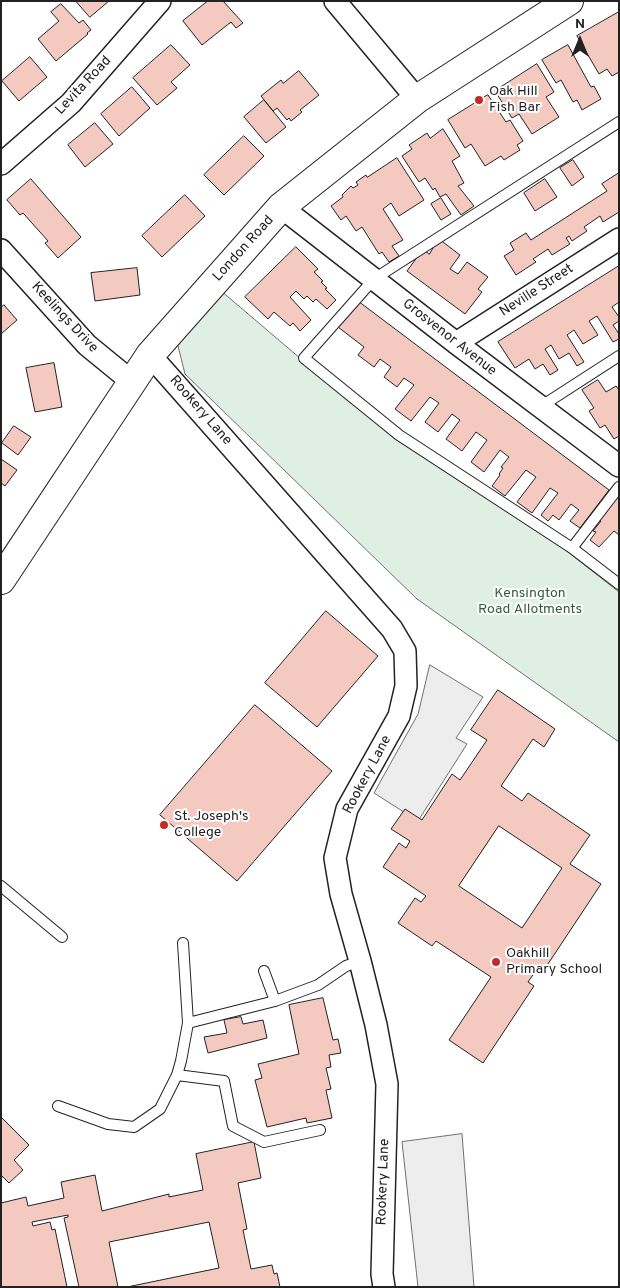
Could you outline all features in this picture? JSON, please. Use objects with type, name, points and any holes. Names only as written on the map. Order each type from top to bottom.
[{"type":"main road","name":"London Road","points":[[1,580],[150,355],[281,207],[417,99],[569,1]]},
{"type":"street","name":"Levita Road","points":[[1,164],[71,103],[160,1]]},
{"type":"street","points":[[336,1],[417,99]]},
{"type":"street","name":"Grosvenor Avenue","points":[[281,207],[456,343],[619,466]]},
{"type":"street","name":"Neville Street","points":[[456,343],[619,239]]},
{"type":"street","name":"Keelings Drive","points":[[1,250],[87,345],[131,382]]},
{"type":"street","name":"Rookery Lane","points":[[150,355],[392,629],[405,651],[406,686],[400,716],[347,810],[336,858],[341,894],[376,1025],[387,1084],[382,1274],[384,1287]]},
{"type":"lane","points":[[619,122],[374,279],[304,358],[398,434],[572,548],[619,584]]},
{"type":"lane","points":[[540,407],[619,356]]},
{"type":"lane","points":[[572,548],[619,487]]},
{"type":"lane","points":[[1,886],[62,937]]},
{"type":"lane","points":[[58,1106],[108,1124],[134,1127],[160,1109],[181,1061],[188,1023],[183,943]]},
{"type":"lane","points":[[188,1023],[275,1001],[318,985],[346,966],[360,961]]},
{"type":"lane","points":[[264,971],[275,1001]]},
{"type":"lane","points":[[176,1075],[224,1081],[233,1126],[264,1142],[320,1130]]},
{"type":"green space","name":"Kensington Road Allotments","points":[[220,290],[395,439],[564,549],[619,592],[619,742],[417,599],[185,374],[178,346]]},
{"type":"shaded area","points":[[430,665],[483,697],[456,738],[467,744],[418,821],[374,793],[418,714]]},
{"type":"shaded area","points":[[462,1134],[474,1287],[418,1287],[402,1142]]},
{"type":"building","points":[[76,1],[109,1],[90,17]]},
{"type":"building","points":[[208,1],[223,1],[243,23],[236,28],[231,22],[202,45],[183,21]]},
{"type":"building","points":[[61,4],[79,23],[83,20],[91,30],[56,61],[38,39],[59,21],[51,12]]},
{"type":"building","points":[[619,12],[619,72],[612,76],[607,69],[599,74],[577,36]]},
{"type":"building","points":[[171,45],[190,65],[171,82],[177,88],[157,105],[133,78]]},
{"type":"building","points":[[568,45],[591,87],[594,86],[601,99],[582,110],[577,100],[573,102],[561,80],[556,83],[542,60]]},
{"type":"building","points":[[30,57],[47,77],[19,101],[2,81]]},
{"type":"building","points":[[537,64],[554,92],[546,97],[559,117],[532,134],[519,114],[512,118],[495,91]]},
{"type":"building","points":[[299,71],[319,95],[300,110],[302,112],[291,121],[289,118],[287,120],[277,108],[273,111],[261,96],[281,80],[283,83]]},
{"type":"building","points":[[132,87],[150,108],[119,136],[101,114]]},
{"type":"building","points":[[488,95],[506,122],[510,120],[523,141],[517,145],[520,150],[504,160],[501,156],[485,166],[471,144],[465,148],[448,120]]},
{"type":"building","points":[[264,100],[286,127],[266,143],[244,117]]},
{"type":"building","points":[[95,123],[113,144],[85,167],[68,145]]},
{"type":"building","points":[[443,129],[460,156],[452,161],[464,183],[458,186],[474,206],[461,215],[446,194],[440,197],[435,188],[433,190],[425,178],[419,182],[402,156],[412,149],[409,145],[427,133],[430,138]]},
{"type":"building","points":[[244,136],[264,156],[224,195],[204,175]]},
{"type":"building","points":[[397,158],[424,200],[399,216],[391,203],[383,209],[403,240],[392,246],[399,256],[389,262],[382,252],[379,254],[362,227],[356,231],[346,216],[341,220],[331,206],[343,197],[342,195],[351,186],[353,188],[358,185],[356,182]]},
{"type":"building","points":[[573,160],[584,177],[572,186],[560,168]]},
{"type":"building","points":[[619,173],[619,212],[603,222],[600,216],[584,227],[587,231],[572,241],[569,236],[566,238],[570,244],[552,255],[548,249],[533,259],[536,262],[516,275],[504,256],[514,250],[510,243],[526,233],[531,240],[607,191],[602,184]]},
{"type":"building","points":[[31,179],[81,237],[58,258],[45,243],[48,241],[23,213],[20,215],[7,200]]},
{"type":"building","points":[[545,179],[557,197],[535,211],[524,193]]},
{"type":"building","points":[[185,195],[205,216],[162,257],[142,236]]},
{"type":"building","points":[[441,198],[451,214],[441,220],[431,204]]},
{"type":"building","points":[[439,239],[460,255],[450,269],[458,274],[467,262],[488,277],[478,289],[482,292],[465,314],[407,271],[423,249],[429,254]]},
{"type":"building","points":[[296,247],[318,269],[314,272],[323,281],[321,282],[327,288],[325,289],[336,300],[327,309],[316,299],[313,302],[307,296],[304,299],[296,291],[290,297],[311,320],[300,331],[293,323],[290,326],[274,312],[268,319],[245,297]]},
{"type":"building","points":[[619,266],[619,302],[612,307],[619,317],[619,321],[613,325],[619,334],[619,339],[613,342],[597,316],[589,321],[598,335],[583,344],[574,330],[567,335],[584,362],[577,366],[569,353],[559,359],[551,345],[545,349],[558,370],[550,375],[543,364],[535,369],[529,359],[515,368],[498,342]]},
{"type":"building","points":[[137,268],[140,295],[95,301],[91,273]]},
{"type":"building","points":[[358,301],[609,490],[580,528],[570,521],[579,510],[571,504],[559,520],[553,515],[548,521],[541,515],[558,493],[550,488],[532,513],[517,502],[536,477],[526,470],[505,496],[492,486],[500,475],[503,468],[501,467],[509,457],[500,450],[484,472],[471,462],[487,440],[476,432],[462,451],[446,439],[460,420],[452,414],[438,432],[425,422],[439,403],[430,397],[411,421],[395,409],[414,385],[404,378],[397,387],[384,377],[391,367],[380,359],[374,367],[358,355],[364,347],[338,327]]},
{"type":"building","points":[[4,305],[17,320],[1,334],[1,308]]},
{"type":"building","points":[[54,363],[62,407],[35,412],[26,368]]},
{"type":"building","points":[[598,380],[606,392],[616,386],[619,390],[619,436],[614,439],[605,425],[600,428],[589,411],[594,408],[582,390]]},
{"type":"building","points":[[14,426],[31,437],[18,455],[2,443]]},
{"type":"building","points":[[1,459],[17,470],[5,486],[1,483]]},
{"type":"building","points":[[615,494],[619,497],[619,535],[614,531],[599,547],[590,540],[596,532],[593,531],[601,521],[597,518]]},
{"type":"building","points":[[326,611],[378,656],[317,727],[265,683]]},
{"type":"building","points":[[498,690],[555,729],[544,747],[533,739],[501,786],[522,801],[528,793],[590,835],[570,864],[601,884],[542,973],[537,969],[528,982],[534,986],[483,1063],[449,1040],[491,977],[436,941],[432,946],[398,923],[415,898],[421,902],[426,896],[383,867],[399,843],[406,848],[410,841],[391,829],[405,809],[422,820],[452,774],[460,780],[487,740],[471,730]],"holes":[[[499,826],[562,868],[522,928],[459,886]]]},
{"type":"building","points":[[255,705],[332,771],[237,881],[160,815]]},
{"type":"building","points":[[323,998],[333,1040],[338,1039],[341,1053],[329,1055],[331,1067],[326,1068],[331,1089],[326,1090],[332,1118],[307,1123],[306,1118],[267,1127],[255,1080],[262,1078],[258,1064],[299,1054],[289,1005]]},
{"type":"building","points":[[241,1017],[243,1024],[263,1020],[267,1038],[208,1053],[204,1037],[227,1033],[224,1020]]},
{"type":"building","points":[[1,1117],[29,1145],[14,1160],[23,1170],[9,1183],[1,1175]]},
{"type":"building","points":[[254,1142],[261,1178],[238,1183],[247,1229],[243,1230],[251,1269],[272,1265],[274,1274],[277,1273],[280,1287],[127,1287],[219,1268],[209,1222],[109,1242],[118,1287],[79,1287],[64,1218],[68,1217],[68,1215],[32,1222],[33,1226],[50,1222],[52,1230],[55,1229],[67,1287],[1,1287],[1,1203],[26,1197],[28,1206],[64,1198],[61,1182],[95,1175],[102,1211],[169,1194],[169,1197],[203,1190],[196,1154]]},
{"type":"place","name":"Oak Hill Fish Bar","points":[[479,100]]},
{"type":"place","name":"St. Joseph's College","points":[[164,825]]},
{"type":"place","name":"Oakhill Primary School","points":[[496,962]]}]
